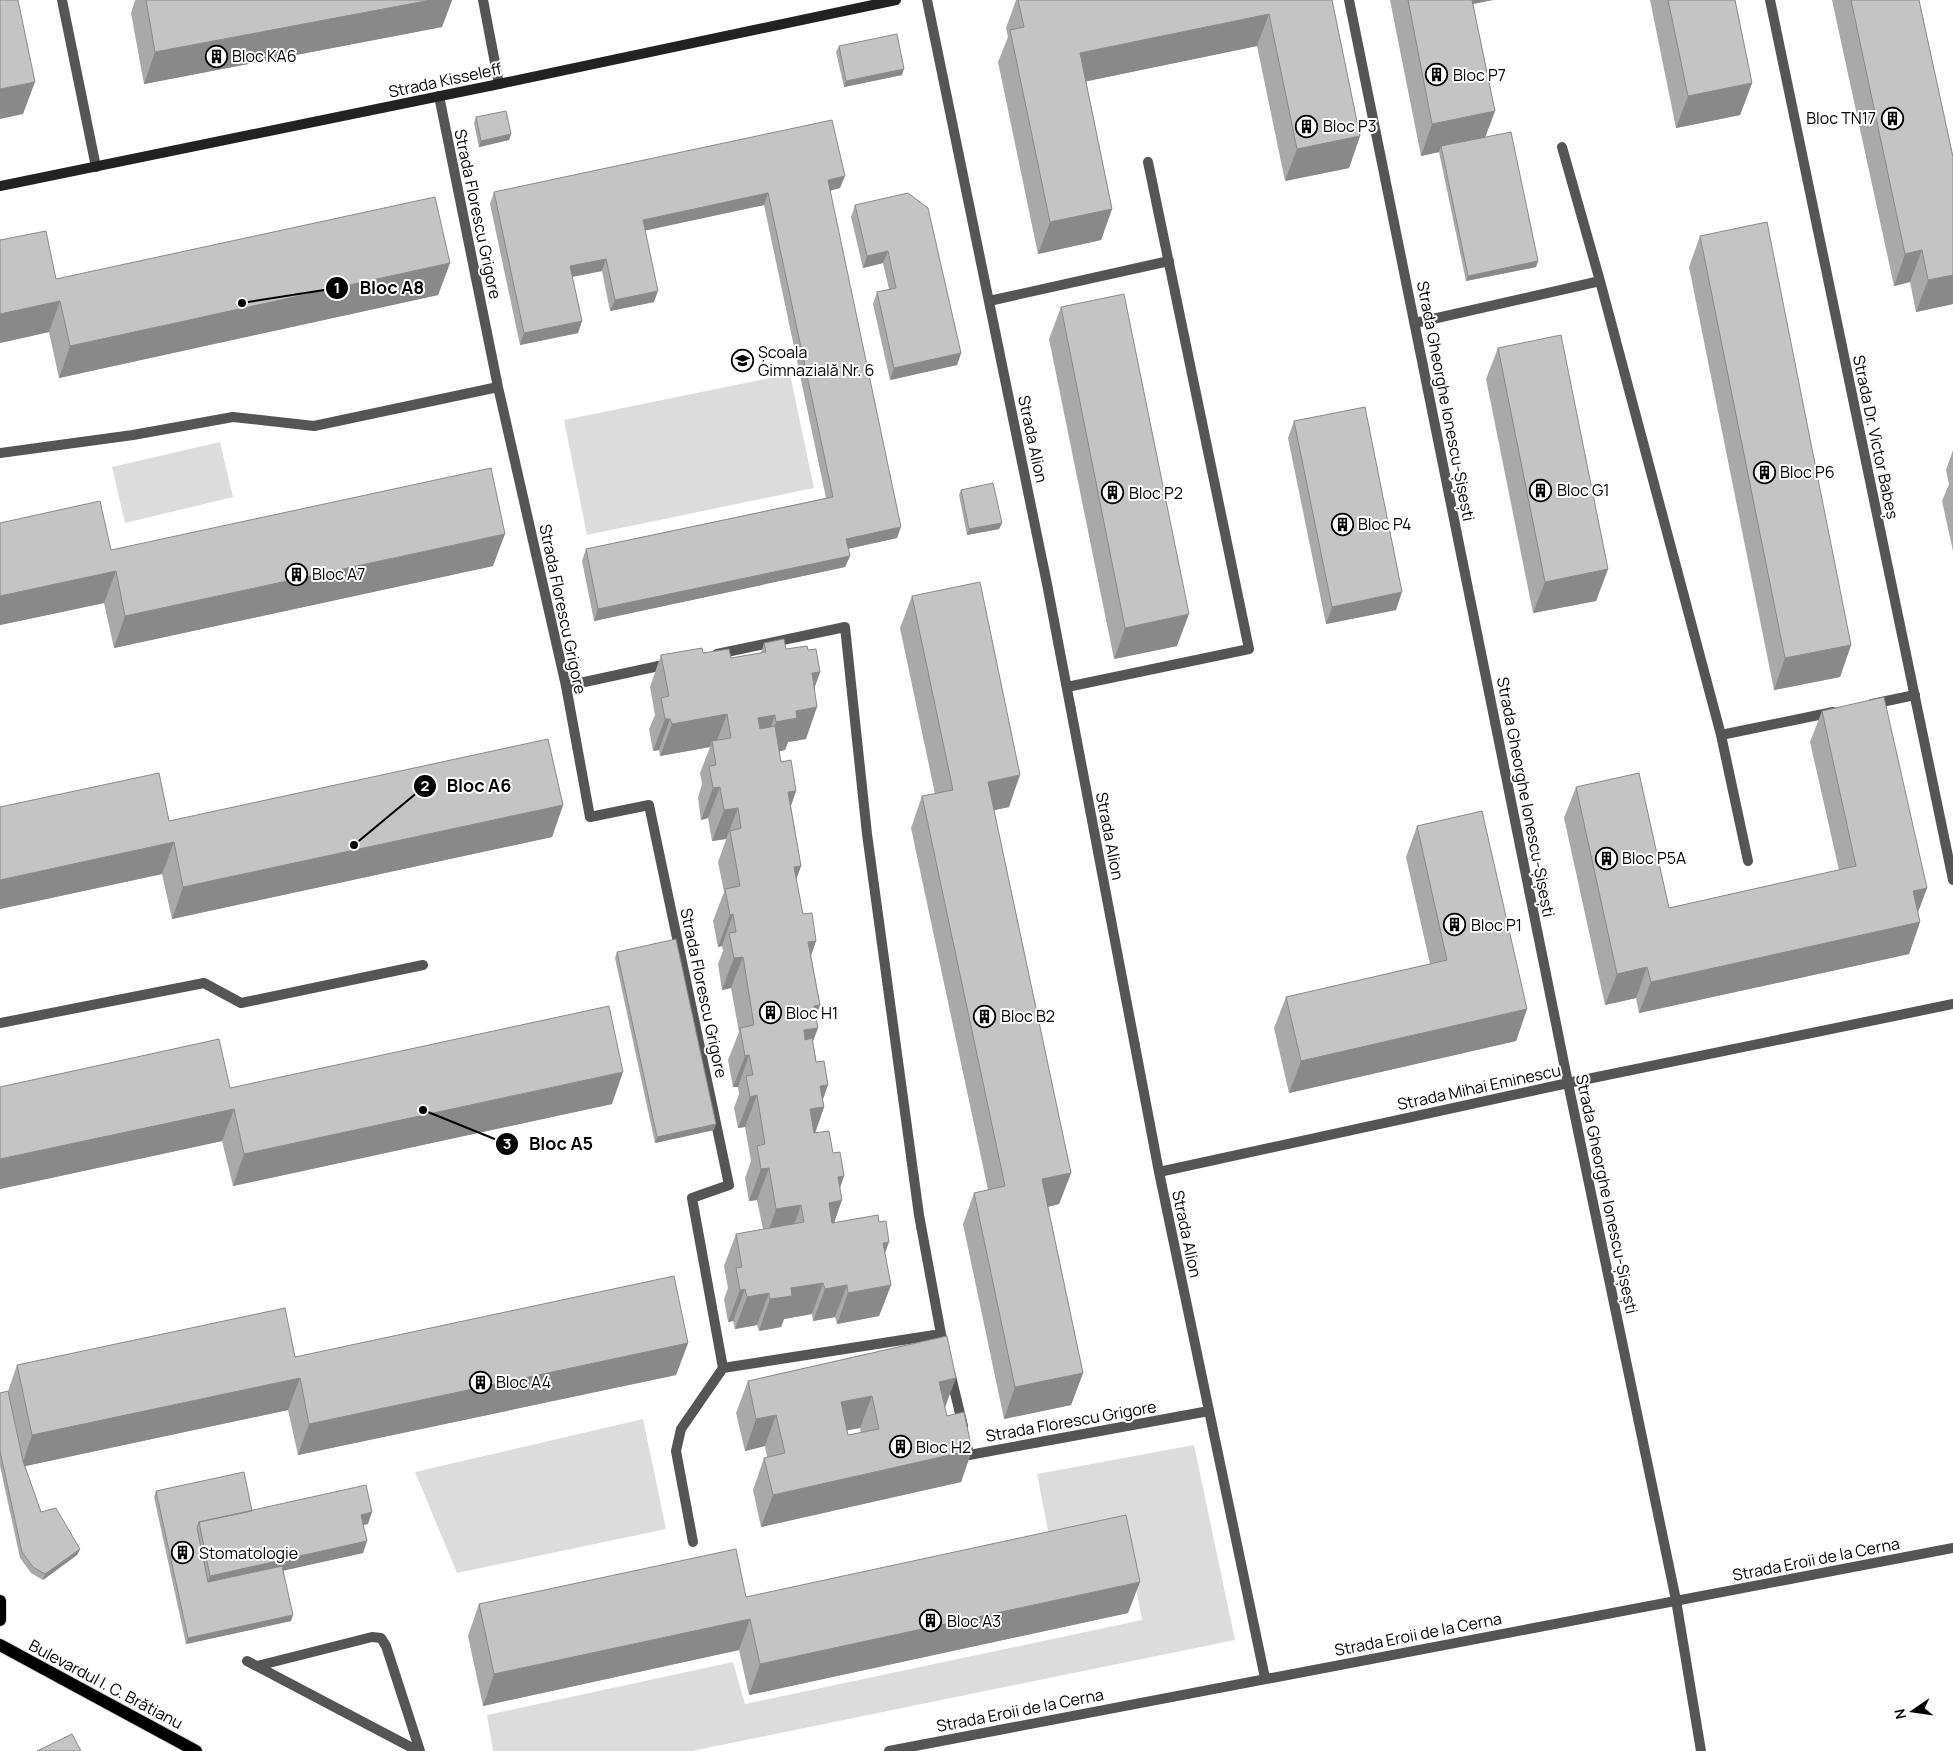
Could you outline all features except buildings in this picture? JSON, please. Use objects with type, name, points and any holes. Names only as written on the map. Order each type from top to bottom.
[{"type":"main road","points":[[0,1601],[0,1620]]},
{"type":"main road","name":"Bulevardul I. C. Brătianu","points":[[0,1645],[196,1751]]},
{"type":"street","points":[[62,0],[96,167]]},
{"type":"street","points":[[483,0],[499,84]]},
{"type":"street","name":"Strada Kisseleff","points":[[0,186],[499,84],[896,0]]},
{"type":"street","name":"Strada Alion","points":[[927,0],[1067,687],[1158,1172],[1266,1678]]},
{"type":"street","name":"Strada Gheorghe Ionescu-Șișești","points":[[1349,0],[1568,1083],[1676,1600],[1701,1751]]},
{"type":"street","name":"Strada Dr. Victor Babeș","points":[[1770,0],[1953,880]]},
{"type":"street","name":"Strada Florescu Grigore","points":[[439,96],[498,387],[566,686],[590,817],[649,805],[729,1185],[692,1198],[723,1368]]},
{"type":"street","points":[[1562,147],[1600,281],[1721,735],[1748,861]]},
{"type":"street","points":[[1067,687],[1249,649],[1148,162]]},
{"type":"street","points":[[989,301],[1169,261]]},
{"type":"street","points":[[1415,323],[1600,281]]},
{"type":"street","points":[[0,453],[133,435],[232,417],[314,426],[498,387]]},
{"type":"street","points":[[693,1542],[676,1451],[681,1429],[723,1368],[941,1334],[918,1215],[867,834],[845,627],[710,655]]},
{"type":"street","points":[[566,686],[681,662]]},
{"type":"street","points":[[1866,705],[1914,695]]},
{"type":"street","points":[[1721,735],[1847,709]]},
{"type":"street","points":[[0,1023],[204,983],[240,1003],[423,965]]},
{"type":"street","name":"Strada Mihai Eminescu","points":[[1158,1172],[1568,1083],[1953,1004]]},
{"type":"street","name":"Strada Florescu Grigore","points":[[941,1334],[969,1455],[1209,1411]]},
{"type":"street","name":"Strada Eroii de la Cerna","points":[[889,1751],[1953,1548]]},
{"type":"street","points":[[257,1666],[372,1637],[381,1638],[386,1646],[419,1751]]},
{"type":"street","points":[[247,1661],[419,1751]]},
{"type":"shaded area","points":[[790,374],[814,488],[587,535],[564,420]]},
{"type":"shaded area","points":[[220,442],[233,497],[125,523],[112,467]]},
{"type":"shaded area","points":[[643,1419],[666,1529],[457,1573],[415,1472]]},
{"type":"shaded area","points":[[1194,1445],[1235,1640],[692,1751],[493,1751],[487,1715],[733,1662],[745,1704],[1142,1620],[1124,1526],[1050,1541],[1037,1474]]},
{"type":"place","name":"Bloc KA6","points":[[216,56]]},
{"type":"place","name":"Bloc P7","points":[[1437,75]]},
{"type":"place","name":"Bloc TN17","points":[[1892,118]]},
{"type":"place","name":"Bloc P3","points":[[1307,126]]},
{"type":"place","name":"Bloc A8","points":[[242,303]]},
{"type":"place","name":"Școala Gimnazială Nr. 6","points":[[742,361]]},
{"type":"place","name":"Bloc P6","points":[[1764,472]]},
{"type":"place","name":"Bloc G1","points":[[1541,490]]},
{"type":"place","name":"Bloc P2","points":[[1113,493]]},
{"type":"place","name":"Bloc P4","points":[[1342,524]]},
{"type":"place","name":"Bloc A7","points":[[296,574]]},
{"type":"place","name":"Bloc A6","points":[[354,845]]},
{"type":"place","name":"Bloc P5A","points":[[1606,858]]},
{"type":"place","name":"Bloc P1","points":[[1455,925]]},
{"type":"place","name":"Bloc H1","points":[[770,1013]]},
{"type":"place","name":"Bloc B2","points":[[985,1016]]},
{"type":"place","name":"Bloc A5","points":[[423,1110]]},
{"type":"place","name":"Bloc A4","points":[[480,1382]]},
{"type":"place","name":"Bloc H2","points":[[900,1447]]},
{"type":"place","name":"Stomatologie","points":[[183,1553]]},
{"type":"place","name":"Bloc A3","points":[[931,1621]]}]
